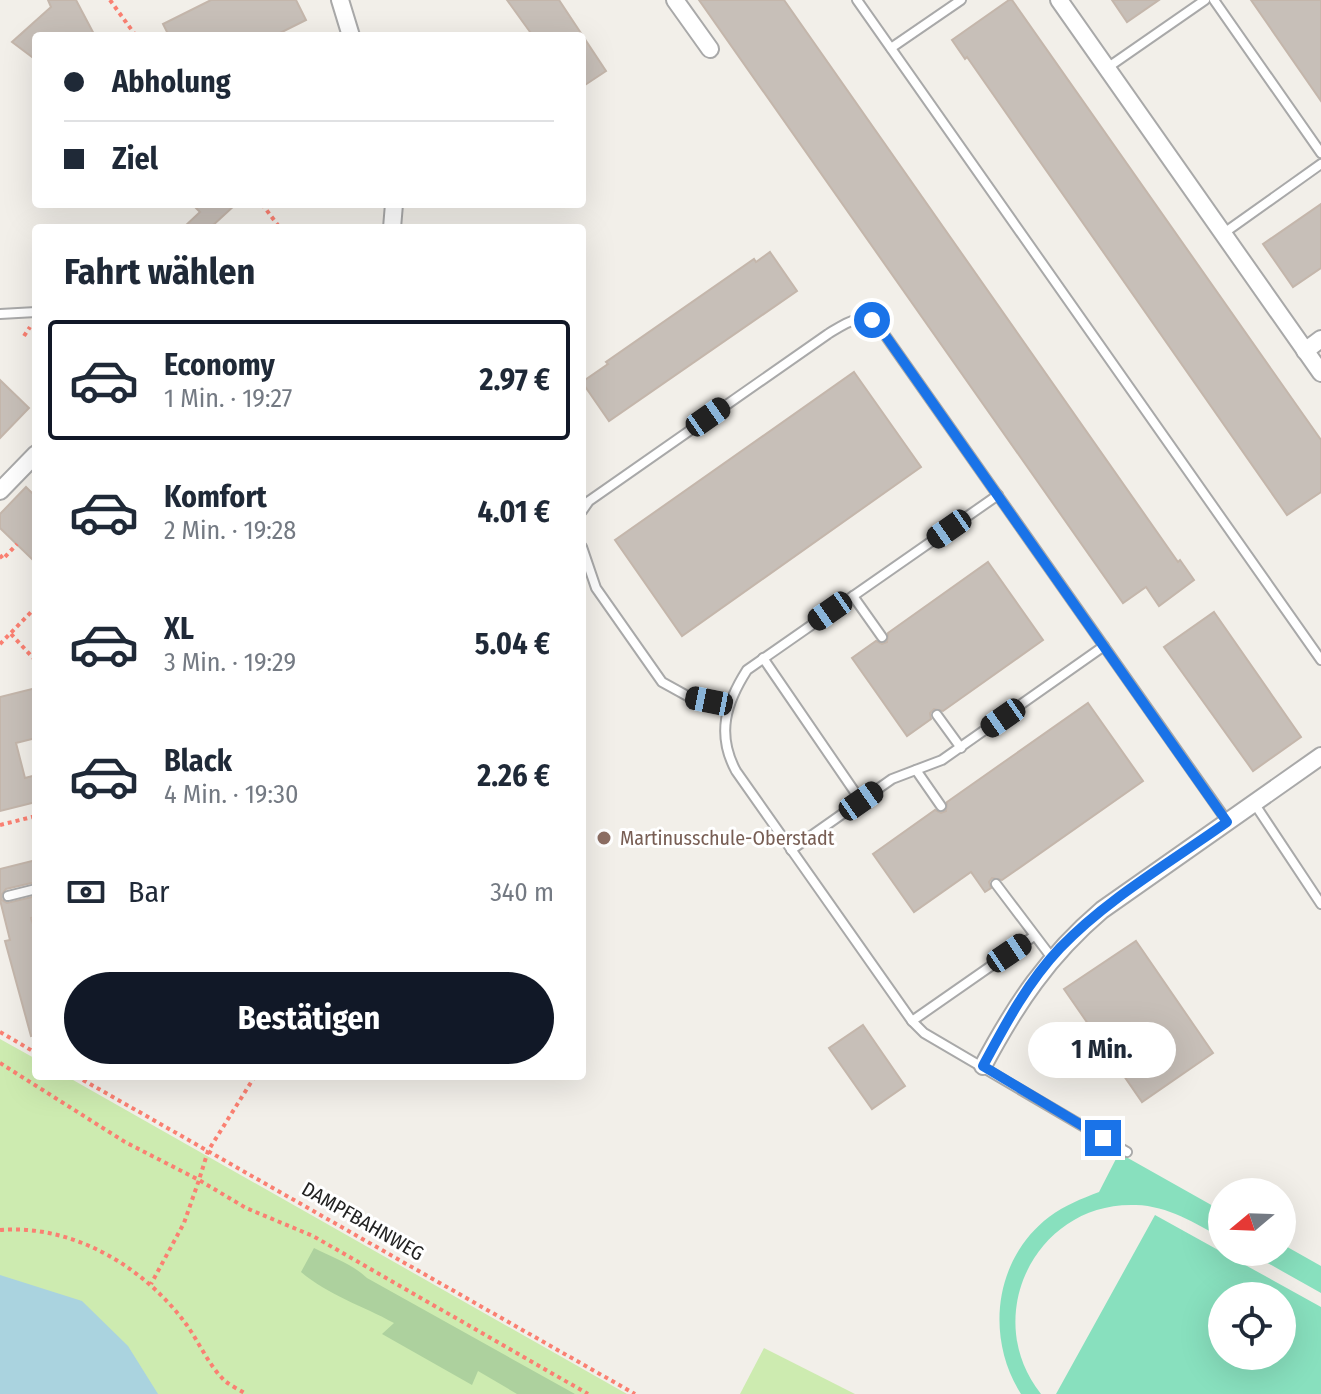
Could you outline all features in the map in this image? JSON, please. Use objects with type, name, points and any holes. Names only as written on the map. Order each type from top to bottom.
[{"type":"street","points":[[340,0],[350,32]]},
{"type":"street","points":[[675,0],[710,49]]},
{"type":"street","points":[[1059,0],[1321,373]]},
{"type":"street","points":[[1305,351],[1321,339]]},
{"type":"street","points":[[0,491],[32,458]]},
{"type":"street","points":[[983,1066],[1014,1008],[1078,930],[1321,756]]},
{"type":"lane","points":[[857,0],[1321,660]]},
{"type":"lane","points":[[891,48],[961,0]]},
{"type":"lane","points":[[1107,68],[1205,0]]},
{"type":"lane","points":[[1214,0],[1321,153]]},
{"type":"lane","points":[[1223,234],[1321,164]]},
{"type":"lane","points":[[0,314],[32,312]]},
{"type":"lane","points":[[586,505],[828,334],[851,320],[872,320],[1227,822]]},
{"type":"lane","points":[[998,495],[747,670],[728,705],[724,721],[729,758],[912,1021],[924,1033],[1127,1152]]},
{"type":"lane","points":[[586,559],[596,588],[662,682],[691,698],[728,705]]},
{"type":"lane","points":[[853,596],[882,637]]},
{"type":"lane","points":[[791,850],[892,779],[942,760],[961,748],[1104,646]]},
{"type":"lane","points":[[763,658],[861,801]]},
{"type":"lane","points":[[937,715],[961,748]]},
{"type":"lane","points":[[916,770],[941,806]]},
{"type":"lane","points":[[1254,803],[1321,904]]},
{"type":"lane","points":[[996,884],[1052,958]]},
{"type":"lane","points":[[8,896],[32,890]]},
{"type":"lane","points":[[912,1021],[1034,936]]},
{"type":"path","points":[[110,0],[133,32]]},
{"type":"path","points":[[0,555],[3,559],[17,544]]},
{"type":"path","points":[[0,644],[32,611]]},
{"type":"path","points":[[11,634],[32,657]]},
{"type":"path","points":[[0,825],[32,817]]},
{"type":"path","points":[[0,1032],[32,1051]]},
{"type":"path","points":[[0,1063],[125,1142],[246,1208],[313,1236],[588,1394]]},
{"type":"path","name":"DAMPFBAHNWEG","points":[[83,1080],[635,1394]]},
{"type":"path","points":[[151,1284],[184,1223],[208,1151],[252,1080]]},
{"type":"path","points":[[0,1230],[15,1228],[53,1232],[95,1249],[141,1275],[186,1325],[226,1381],[246,1394]]},
{"type":"green space","points":[[0,1039],[32,1057],[32,1080],[73,1080],[627,1394],[0,1394]]},
{"type":"green space","points":[[1119,1153],[1208,1203],[1208,1230],[1159,1208],[1136,1205],[1101,1209],[1071,1222],[1046,1242],[1028,1269],[1018,1299],[1016,1331],[1023,1363],[1041,1394],[1021,1394],[1002,1348],[1001,1300],[1006,1276],[1016,1254],[1049,1217],[1099,1192]]},
{"type":"green space","points":[[1155,1215],[1208,1244],[1208,1266],[1247,1266],[1276,1282],[1208,1282],[1208,1370],[1296,1370],[1296,1293],[1321,1307],[1321,1394],[1056,1394]]},
{"type":"green space","points":[[314,1248],[575,1394],[517,1394],[478,1371],[472,1385],[382,1334],[394,1323],[334,1294],[301,1272]]},
{"type":"green space","points":[[1296,1252],[1321,1266],[1321,1293],[1273,1266],[1296,1266]]},
{"type":"green space","points":[[764,1348],[855,1394],[740,1394]]},
{"type":"water","points":[[0,1275],[82,1301],[128,1346],[158,1394],[0,1394]]},
{"type":"building","points":[[48,0],[76,0],[93,32],[32,32],[32,57],[12,42],[51,7]]},
{"type":"building","points":[[211,0],[296,0],[306,20],[282,32],[167,32],[163,24]]},
{"type":"building","points":[[507,0],[559,0],[580,32],[530,32]]},
{"type":"building","points":[[699,0],[784,0],[1178,562],[1180,560],[1194,580],[1159,606],[1146,587],[1123,603]]},
{"type":"building","points":[[1012,0],[1321,440],[1321,492],[1287,515],[967,57],[965,59],[952,40]]},
{"type":"building","points":[[1112,0],[1159,0],[1127,22]]},
{"type":"building","points":[[1251,0],[1321,0],[1321,101]]},
{"type":"building","points":[[586,41],[606,71],[586,84]]},
{"type":"building","points":[[1321,204],[1321,268],[1293,287],[1263,244]]},
{"type":"building","points":[[196,208],[232,208],[214,224],[187,224],[200,212]]},
{"type":"building","points":[[770,252],[797,291],[609,421],[586,388],[586,379],[754,259],[756,262]]},
{"type":"building","points":[[854,372],[921,467],[682,636],[615,540]]},
{"type":"building","points":[[0,380],[29,408],[0,438]]},
{"type":"building","points":[[26,487],[32,493],[32,559],[0,528],[0,514]]},
{"type":"building","points":[[988,562],[1043,640],[943,711],[934,709],[930,713],[931,719],[907,736],[852,658],[876,641],[882,644],[887,642],[888,633]]},
{"type":"building","points":[[1214,612],[1301,737],[1253,771],[1164,647]]},
{"type":"building","points":[[32,689],[32,739],[16,743],[25,778],[32,776],[32,803],[0,811],[0,697]]},
{"type":"building","points":[[1088,703],[1143,781],[1002,880],[992,878],[989,882],[991,888],[985,892],[971,872],[914,912],[873,854],[935,810],[941,813],[946,811],[947,802]]},
{"type":"building","points":[[32,861],[32,883],[6,889],[1,895],[7,903],[32,897],[31,1036],[5,941],[10,940],[0,900],[0,869]]},
{"type":"building","points":[[1136,941],[1213,1053],[1142,1102],[1064,989]]},
{"type":"building","points":[[863,1025],[905,1086],[872,1109],[829,1048]]},
{"type":"place","name":"Martinusschule-Oberstadt","points":[[604,838]]},
{"type":"route","points":[[872,320],[1227,822],[1078,930],[1058,950],[1014,1008],[983,1066],[1103,1138]]}]
